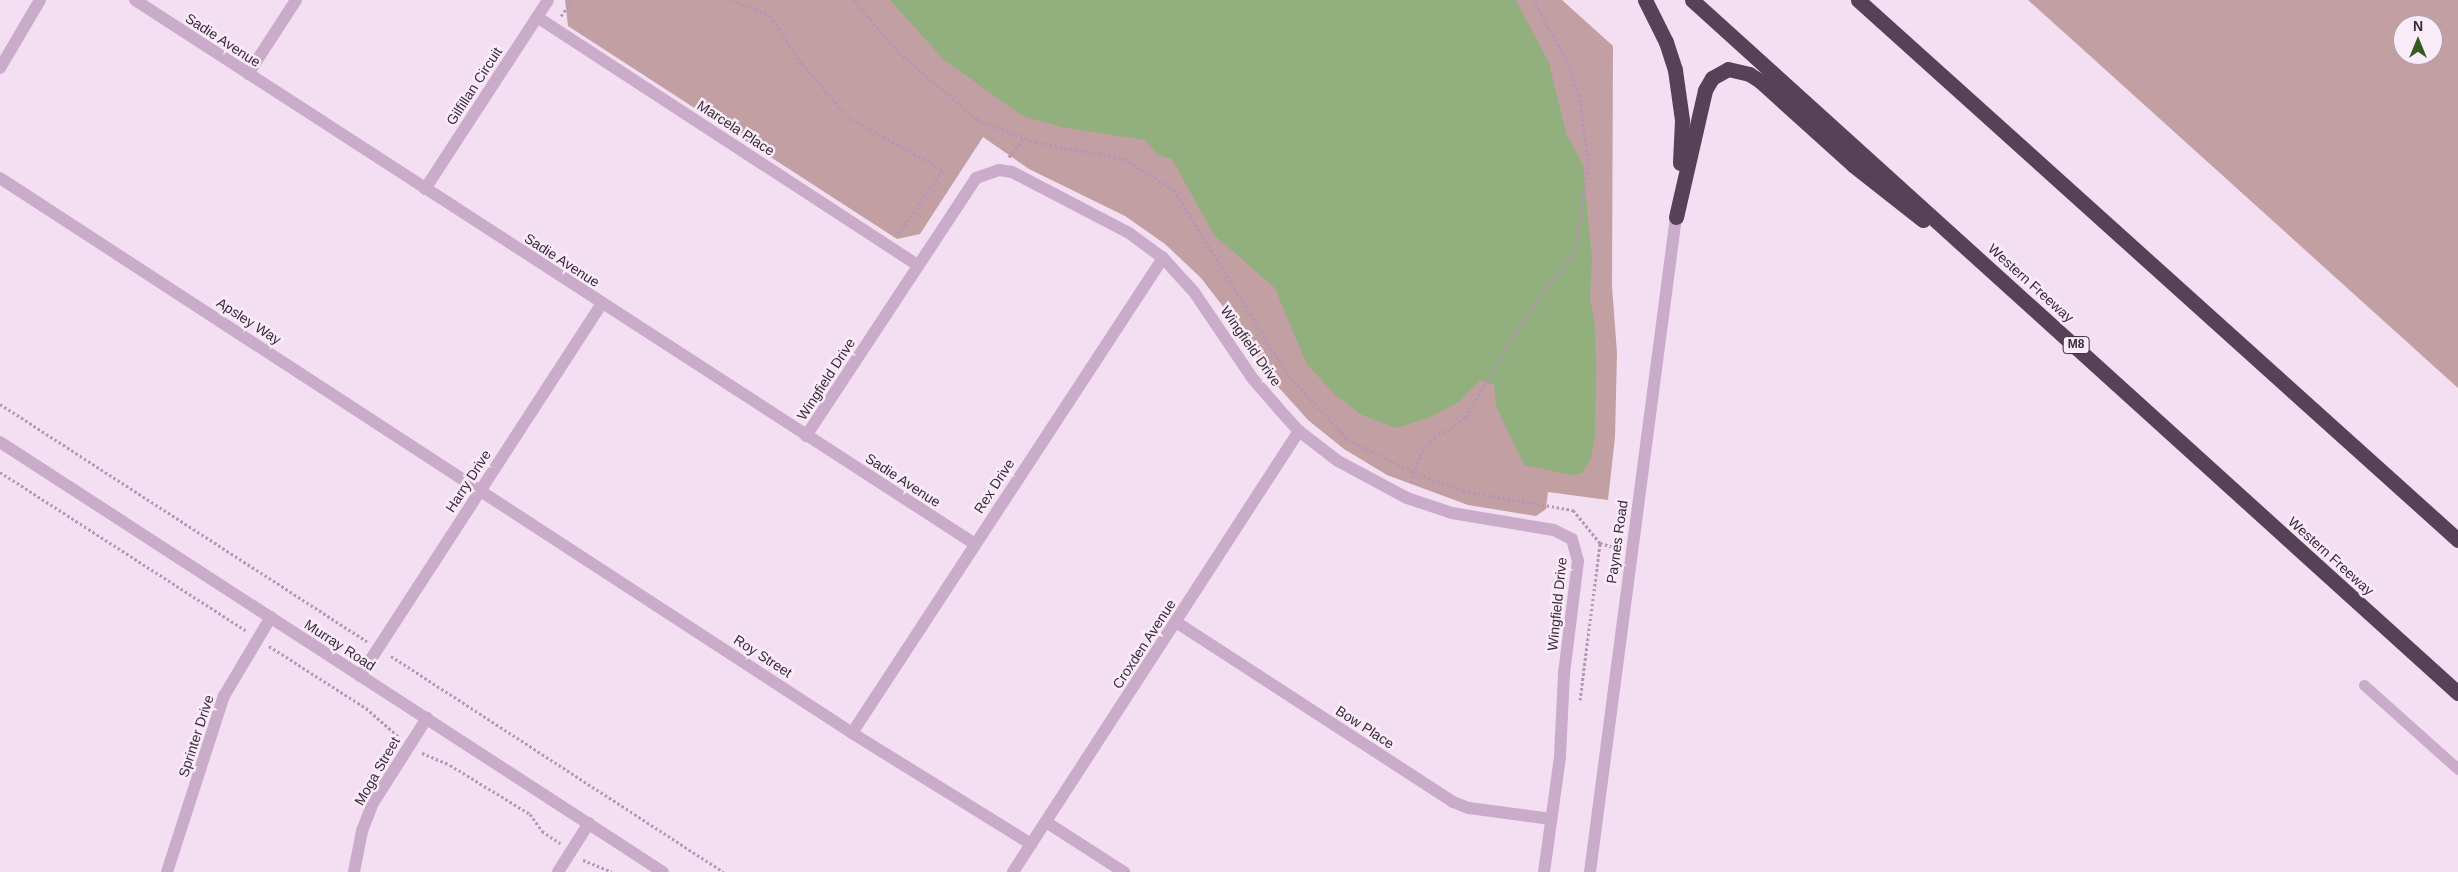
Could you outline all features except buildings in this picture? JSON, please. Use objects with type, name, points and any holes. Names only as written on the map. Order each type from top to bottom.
[{"type":"highway","points":[[1645,0],[1666,42],[1681,97],[1676,217]]},
{"type":"highway","name":"Western Freeway","points":[[1692,0],[2036,309],[2458,693]]},
{"type":"highway","points":[[1858,0],[2458,540]]},
{"type":"highway","points":[[1676,217],[1705,90],[1719,72],[1738,70],[1760,81],[1853,165],[2036,309]]},
{"type":"street","points":[[0,68],[35,13],[40,0]]},
{"type":"street","points":[[35,13],[49,0]]},
{"type":"street","name":"Sadie Avenue","points":[[135,0],[974,544]]},
{"type":"street","points":[[248,74],[296,0]]},
{"type":"street","name":"Gilfillan Circuit","points":[[425,189],[548,0]]},
{"type":"street","name":"Marcela Place","points":[[537,17],[917,265]]},
{"type":"street","name":"Wingfield Drive","points":[[806,436],[976,178],[998,170],[1012,172],[1129,233],[1163,258],[1216,322],[1253,379],[1299,431],[1338,461],[1407,498],[1452,513],[1554,530],[1566,534],[1576,548],[1561,748],[1544,872]]},
{"type":"street","name":"Apsley Way","points":[[0,178],[481,489]]},
{"type":"street","name":"Paynes Road","points":[[1590,872],[1630,552],[1676,217]]},
{"type":"street","name":"Rex Drive","points":[[852,733],[1163,258]]},
{"type":"street","name":"Harry Drive","points":[[360,676],[602,303]]},
{"type":"street","name":"Croxden Avenue","points":[[1012,872],[1299,431]]},
{"type":"street","name":"Murray Road","points":[[0,442],[663,872]]},
{"type":"street","name":"Roy Street","points":[[481,489],[852,733],[1031,844]]},
{"type":"street","name":"Sprinter Drive","points":[[167,872],[224,696],[271,618]]},
{"type":"street","name":"Bow Place","points":[[1176,622],[1453,802],[1469,808],[1551,818]]},
{"type":"street","name":"Moga Street","points":[[354,872],[362,831],[373,803],[427,718]]},
{"type":"street","points":[[1046,822],[1124,872]]},
{"type":"street","points":[[558,872],[589,824]]},
{"type":"lane","points":[[2364,685],[2458,769]]},
{"type":"path","points":[[732,0],[770,15],[802,64],[848,117],[944,170],[890,247]]},
{"type":"path","points":[[854,0],[899,53],[978,120],[1024,138],[1126,158],[1174,190],[1287,374],[1348,440],[1414,472],[1463,490],[1573,510],[1600,543],[1630,552]]},
{"type":"path","points":[[1407,498],[1414,472],[1430,441],[1466,417],[1525,318],[1576,249],[1578,242],[1588,161],[1579,95],[1566,59],[1534,0]]},
{"type":"path","points":[[998,170],[1024,138]]},
{"type":"path","points":[[0,404],[723,872]]},
{"type":"path","points":[[0,472],[366,708],[382,726],[410,745],[530,814],[542,831],[592,866],[612,872]]},
{"type":"shaded area","points":[[565,0],[1562,0],[1613,46],[1612,286],[1617,353],[1615,437],[1608,500],[1548,492],[1546,509],[1536,516],[1468,505],[1387,475],[1344,449],[1308,420],[1272,380],[1228,313],[1201,278],[1165,244],[1125,216],[1029,169],[983,137],[920,234],[897,239],[568,26]]},
{"type":"shaded area","points":[[890,0],[1516,0],[1549,63],[1567,136],[1583,164],[1592,259],[1590,297],[1595,327],[1596,368],[1595,436],[1590,460],[1582,473],[1571,475],[1524,465],[1496,406],[1494,385],[1480,380],[1460,401],[1431,417],[1396,428],[1362,415],[1334,394],[1306,363],[1275,288],[1214,235],[1172,159],[1158,155],[1145,140],[1061,127],[1023,116],[944,60]]},
{"type":"shaded area","points":[[2028,0],[2458,0],[2458,388]]}]
